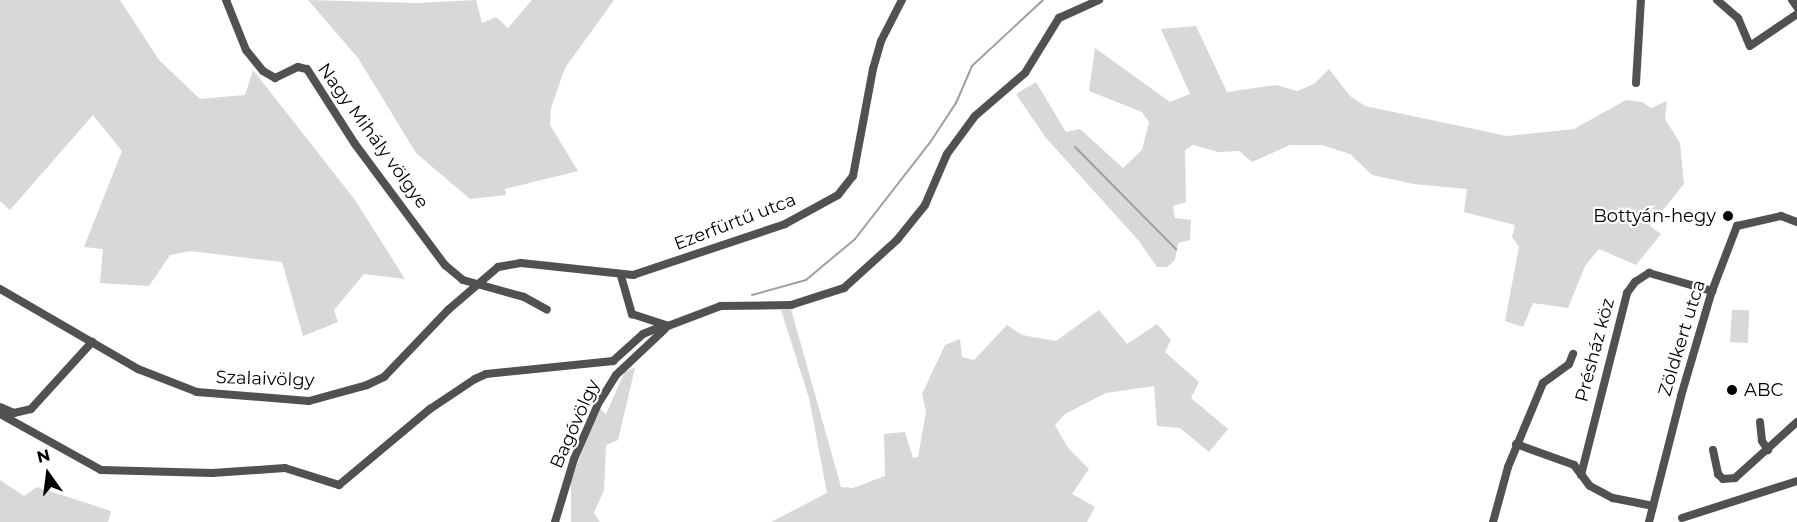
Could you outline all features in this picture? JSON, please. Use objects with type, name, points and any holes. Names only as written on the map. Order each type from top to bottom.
[{"type":"street","name":"Nagy Mihály völgye","points":[[226,0],[252,60],[271,77],[298,67],[307,69],[355,144],[445,266],[477,285]]},
{"type":"street","name":"Ezerfürtű utca","points":[[477,285],[498,267],[521,263],[621,276],[724,246],[785,224],[838,195],[853,176],[873,69],[881,41],[902,0]]},
{"type":"street","points":[[621,276],[632,314],[668,326],[721,306],[791,305],[844,288],[897,240],[918,215],[946,154],[975,116],[1025,73],[1059,18],[1099,0]]},
{"type":"street","points":[[1636,83],[1641,0]]},
{"type":"street","points":[[1717,0],[1738,18],[1750,46],[1797,14]]},
{"type":"street","points":[[1792,0],[1797,7]]},
{"type":"street","name":"Zöldkert utca","points":[[1649,522],[1712,291],[1737,226],[1780,216],[1797,222]]},
{"type":"street","name":"Présház köz","points":[[1581,475],[1627,293],[1635,282],[1649,273],[1712,291]]},
{"type":"street","points":[[477,285],[524,297],[547,310]]},
{"type":"street","name":"Szalaivölgy","points":[[0,289],[156,378],[198,392],[309,401],[384,377],[448,309],[477,285]]},
{"type":"street","name":"Bagóvölgy","points":[[555,522],[574,459],[598,404],[616,375],[668,326]]},
{"type":"street","points":[[0,414],[101,470],[212,473],[285,468],[339,485],[430,409],[475,379],[486,374],[613,361],[643,334],[658,328]]},
{"type":"street","points":[[0,407],[14,413],[31,409],[92,342]]},
{"type":"street","points":[[1493,522],[1516,444],[1544,383],[1569,364],[1573,354]]},
{"type":"street","points":[[1760,422],[1762,441],[1768,450]]},
{"type":"street","points":[[1713,450],[1723,479],[1735,478],[1797,422]]},
{"type":"street","points":[[1516,444],[1574,465],[1590,486],[1613,498],[1653,506]]},
{"type":"street","points":[[1682,518],[1797,481]]},
{"type":"shaded area","points":[[0,0],[120,0],[159,60],[200,99],[245,95],[253,70],[355,200],[405,279],[364,274],[334,310],[338,322],[303,336],[282,262],[190,251],[170,255],[149,286],[100,283],[103,249],[84,247],[122,151],[93,115],[10,210],[0,201]]},
{"type":"shaded area","points":[[308,0],[417,3],[476,0],[482,23],[496,17],[508,28],[532,0],[614,0],[565,68],[551,108],[550,125],[578,171],[505,189],[506,195],[470,199],[416,153],[358,58]]},
{"type":"shaded area","points":[[1196,26],[1227,92],[1276,85],[1297,91],[1314,84],[1329,69],[1350,96],[1365,106],[1507,136],[1574,129],[1626,100],[1642,102],[1651,108],[1667,101],[1665,119],[1680,143],[1684,184],[1650,226],[1661,234],[1636,265],[1599,249],[1585,266],[1568,308],[1533,303],[1523,327],[1505,321],[1519,247],[1512,237],[1515,225],[1464,212],[1467,189],[1414,184],[1372,175],[1350,154],[1322,145],[1290,145],[1252,162],[1239,151],[1218,152],[1193,145],[1185,150],[1186,202],[1173,206],[1175,218],[1191,220],[1190,240],[1178,243],[1175,260],[1167,267],[1157,267],[1139,241],[1046,138],[1016,94],[1036,82],[1066,132],[1080,129],[1123,168],[1142,150],[1149,122],[1142,112],[1089,91],[1095,48],[1170,102],[1190,94],[1161,29]]},
{"type":"shaded area","points":[[791,309],[841,487],[853,488],[885,476],[884,434],[905,432],[913,458],[918,457],[926,411],[922,394],[945,345],[960,339],[962,357],[974,360],[1007,325],[1022,335],[1056,341],[1099,310],[1127,344],[1157,324],[1171,340],[1165,352],[1199,382],[1191,398],[1228,429],[1209,452],[1180,428],[1157,426],[1154,386],[1106,393],[1065,414],[1055,425],[1068,448],[1089,469],[1072,494],[1095,507],[1087,522],[771,522],[827,493],[809,398],[781,310]]},
{"type":"shaded area","points":[[1732,310],[1749,310],[1748,343],[1730,342]]},
{"type":"shaded area","points":[[635,368],[618,440],[606,445],[604,490],[594,513],[600,522],[571,522],[571,481],[586,440],[600,409],[606,414],[625,371]]},
{"type":"shaded area","points":[[0,480],[24,496],[37,487],[111,511],[108,522],[0,522]]},
{"type":"waterway","points":[[752,295],[806,280],[855,239],[931,141],[956,103],[972,66],[1043,0]]},
{"type":"waterway","points":[[1075,147],[1176,249]]},
{"type":"place","name":"Bottyán-hegy","points":[[1728,216]]},
{"type":"place","name":"ABC","points":[[1732,390]]}]
